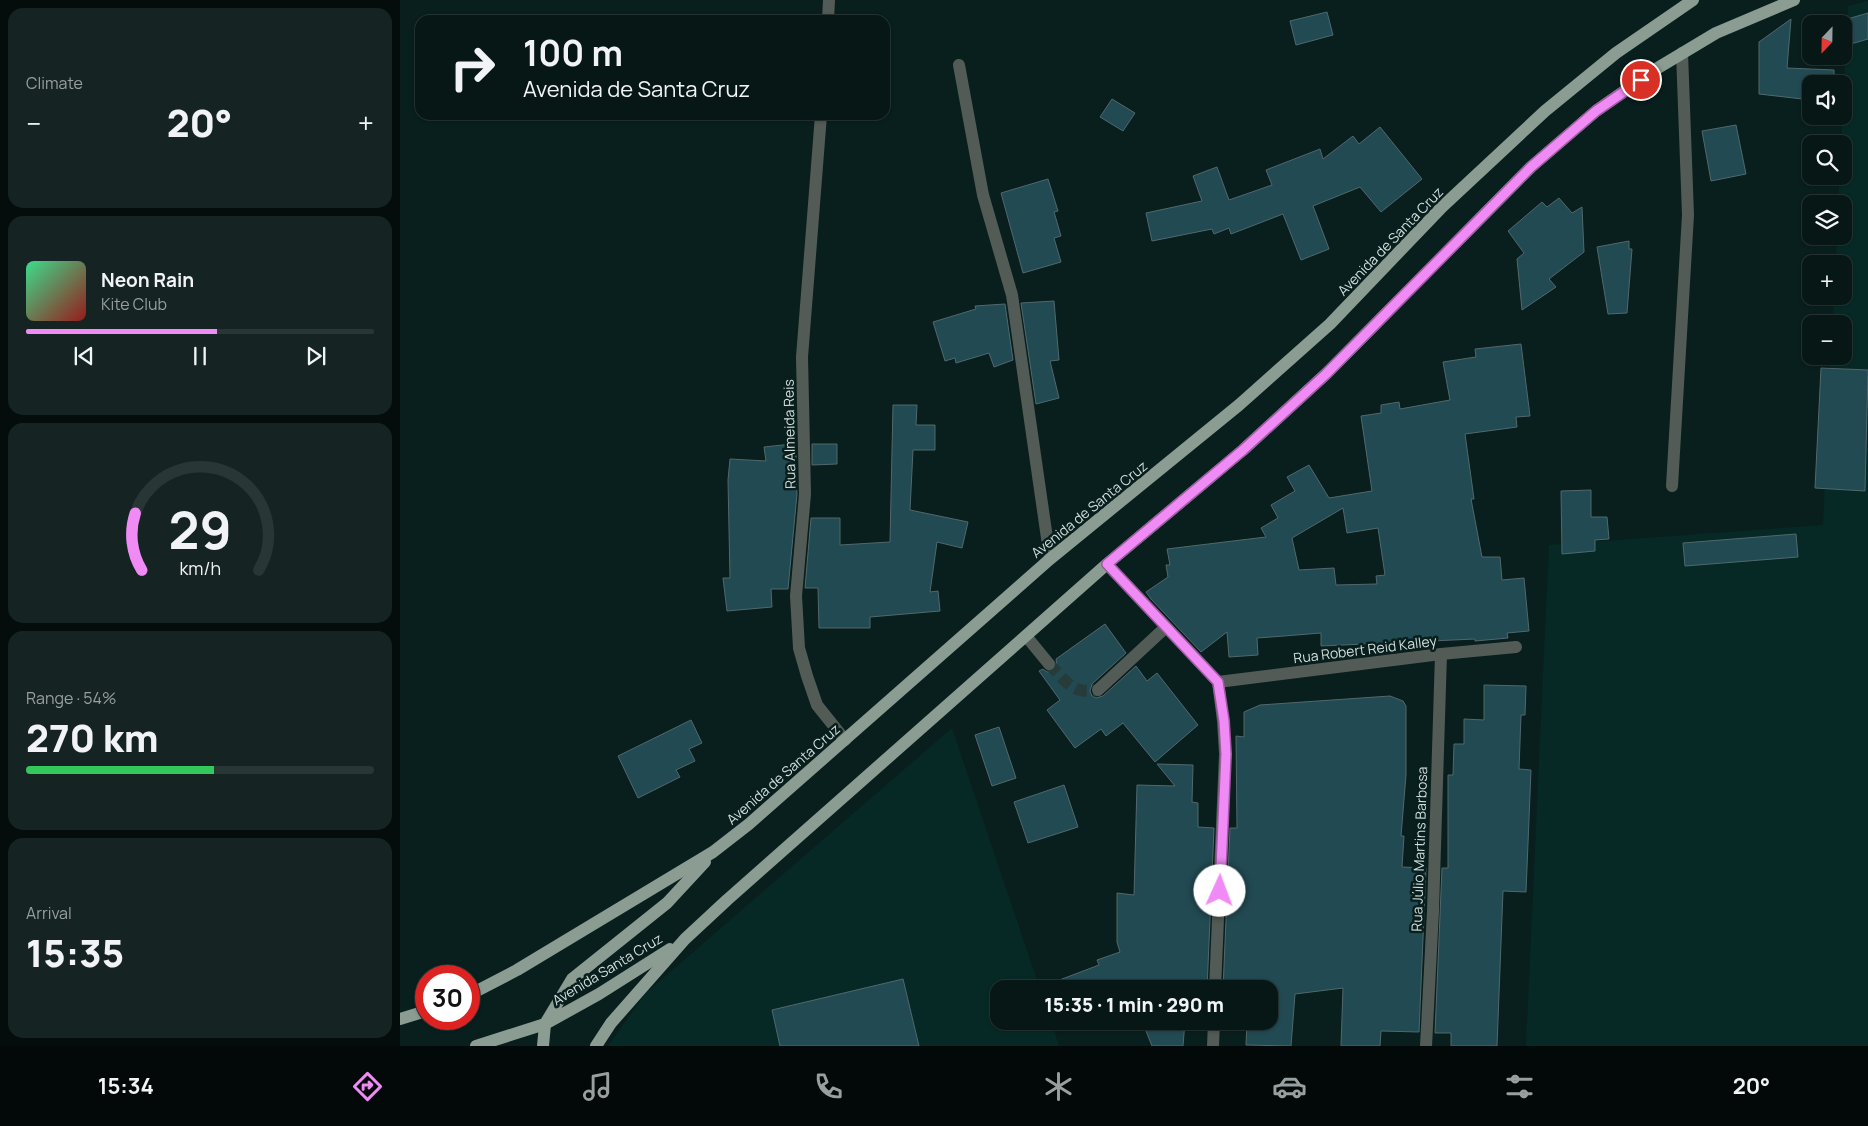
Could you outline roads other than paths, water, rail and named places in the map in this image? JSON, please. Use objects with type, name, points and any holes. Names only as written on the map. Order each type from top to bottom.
[{"type":"main road","name":"Avenida de Santa Cruz","points":[[480,989],[516,970],[713,852],[750,824],[1050,559],[1239,405],[1330,324],[1442,207],[1545,111],[1616,53],[1693,0]]},
{"type":"main road","points":[[596,1046],[612,1022],[685,939],[1107,564],[1243,450],[1326,374],[1531,167],[1596,111],[1682,53],[1716,34],[1794,0]]},
{"type":"main road","points":[[543,1046],[544,1024],[566,986],[576,975],[667,903],[713,852]]},
{"type":"main road","name":"Avenida Santa Cruz","points":[[544,1024],[600,994],[685,939]]},
{"type":"main road","points":[[400,1019],[415,1014]]},
{"type":"main road","points":[[476,1046],[544,1024]]},
{"type":"street","points":[[828,15],[829,0]]},
{"type":"street","points":[[1672,486],[1688,215],[1682,53]]},
{"type":"street","points":[[959,65],[983,195],[1012,295],[1050,559]]},
{"type":"street","name":"Rua Almeida Reis","points":[[821,120],[802,357],[805,494],[796,596],[799,648],[817,706],[846,740]]},
{"type":"street","points":[[1107,564],[1218,682],[1224,721],[1226,754],[1215,980]]},
{"type":"street","points":[[1098,690],[1166,627]]},
{"type":"street","points":[[1026,636],[1049,664]]},
{"type":"street","name":"Rua Robert Reid Kalley","points":[[1218,682],[1441,654],[1516,647]]},
{"type":"street","name":"Rua Júlio Martins Barbosa","points":[[1426,1046],[1441,654]]},
{"type":"street","points":[[1213,1046],[1214,1030]]},
{"type":"tunnel","points":[[1049,664],[1070,685],[1082,690],[1098,690]]}]
